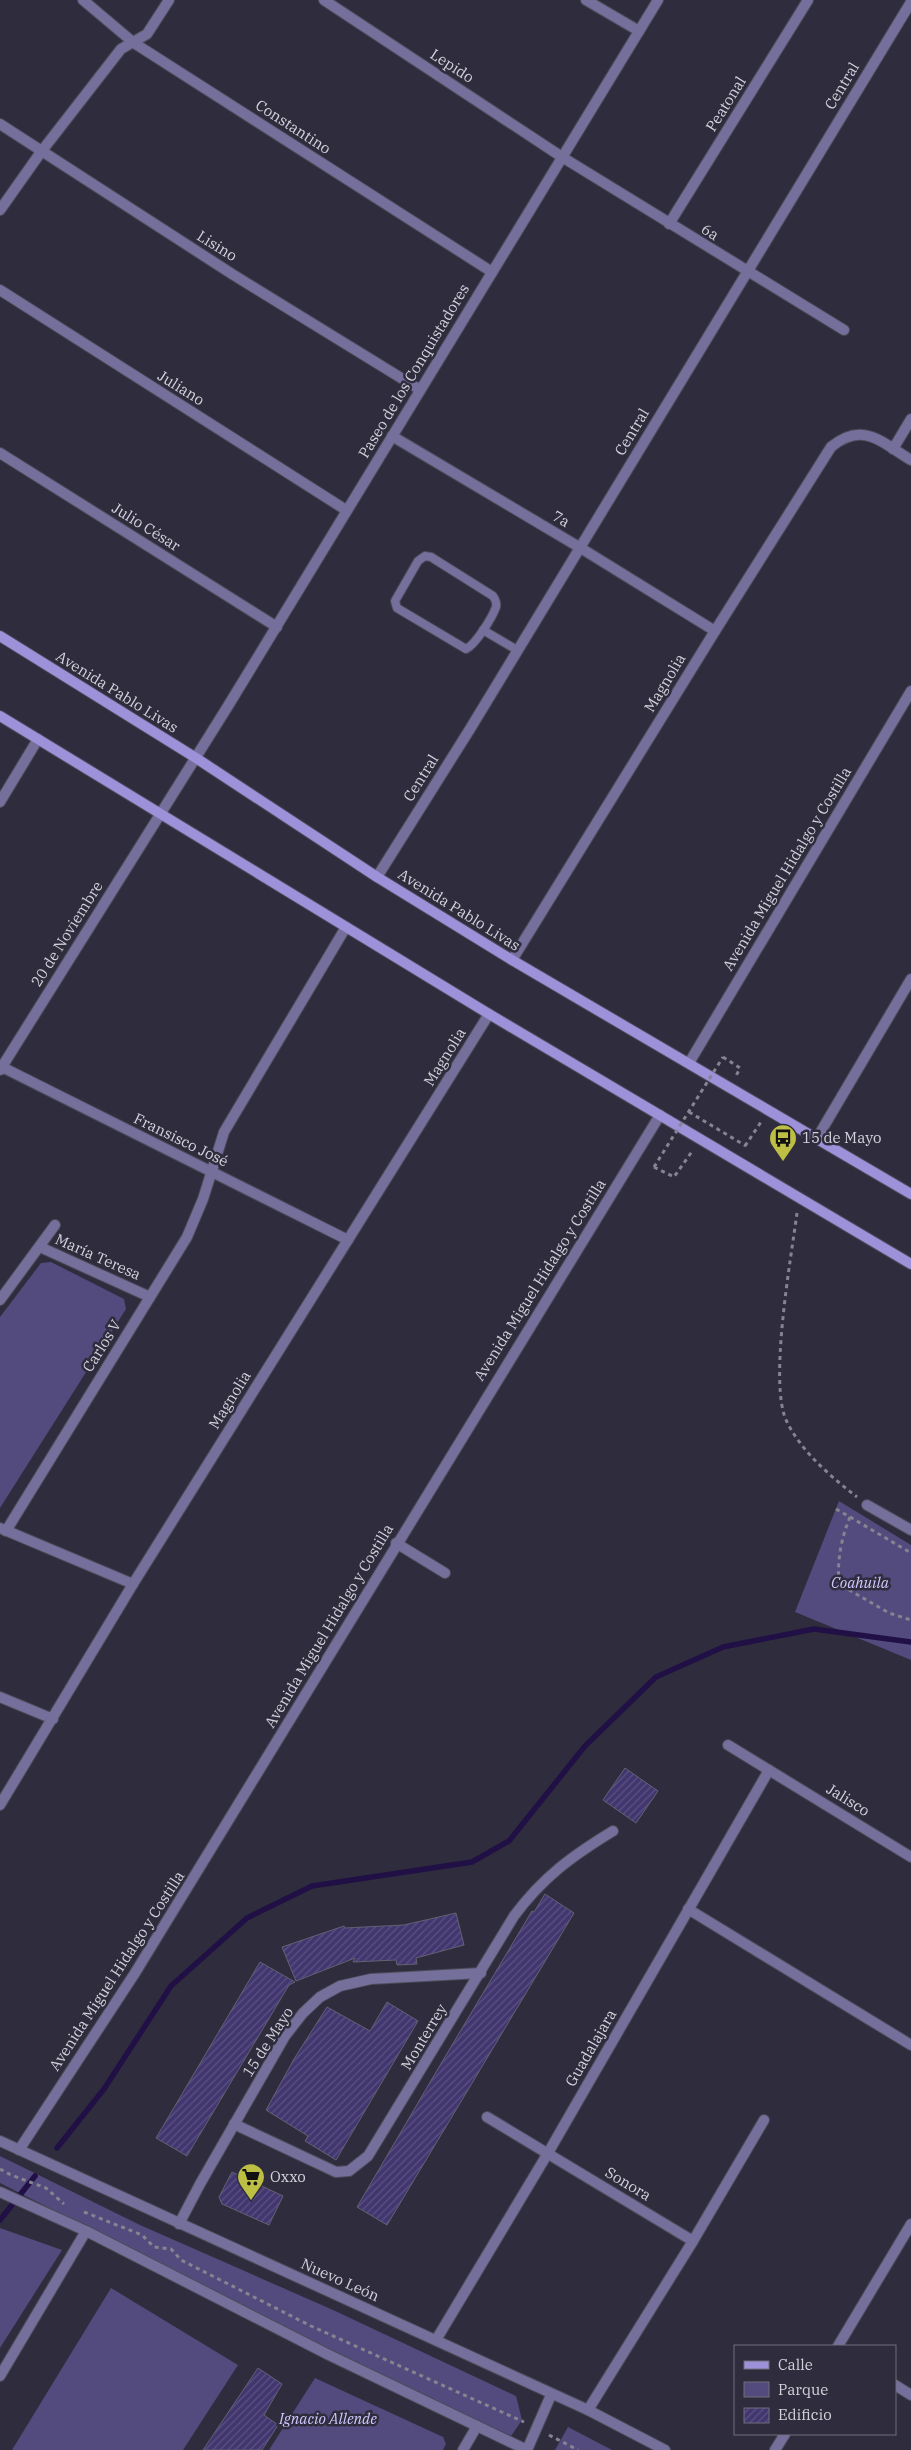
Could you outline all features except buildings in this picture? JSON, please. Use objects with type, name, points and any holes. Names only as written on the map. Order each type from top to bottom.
[{"type":"main road","name":"Avenida Pablo Livas","points":[[0,636],[196,758],[377,877],[512,960],[911,1194]]},
{"type":"main road","points":[[0,716],[489,1014],[911,1264]]},
{"type":"street","name":"Constantino","points":[[82,0],[134,43],[492,272]]},
{"type":"street","points":[[0,210],[41,152],[121,49],[147,34],[169,0]]},
{"type":"street","name":"Lepido","points":[[324,0],[562,157]]},
{"type":"street","points":[[586,0],[639,32]]},
{"type":"street","name":"Paseo de los Conquistadores","points":[[196,758],[658,0]]},
{"type":"street","name":"Peatonal","points":[[669,224],[808,0]]},
{"type":"street","name":"Central","points":[[377,877],[911,2]]},
{"type":"street","name":"Lisino","points":[[0,124],[41,152],[419,390]]},
{"type":"street","name":"6a","points":[[562,157],[844,330]]},
{"type":"street","name":"Juliano","points":[[0,290],[346,510]]},
{"type":"street","points":[[911,419],[893,449],[911,460]]},
{"type":"street","name":"Magnolia","points":[[512,960],[831,447],[842,438],[857,433],[872,437],[893,449]]},
{"type":"street","name":"7a","points":[[392,436],[579,547],[715,631]]},
{"type":"street","name":"Julio César","points":[[0,453],[277,626]]},
{"type":"street","name":"Avenida Miguel Hidalgo y Costilla","points":[[689,1063],[911,691]]},
{"type":"street","points":[[0,802],[38,738]]},
{"type":"street","name":"20 de Noviembre","points":[[1,1068],[196,758]]},
{"type":"street","points":[[210,1172],[224,1132],[346,927]]},
{"type":"street","points":[[817,1138],[908,992],[911,979]]},
{"type":"street","name":"Magnolia","points":[[0,1805],[133,1584],[489,1014]]},
{"type":"street","name":"Fransisco José","points":[[1,1068],[348,1240]]},
{"type":"street","name":"Avenida Miguel Hidalgo y Costilla","points":[[19,2150],[146,1957],[287,1728],[396,1543],[660,1115]]},
{"type":"street","name":"Carlos V","points":[[3,1529],[187,1237],[203,1200],[210,1172]]},
{"type":"street","points":[[40,1247],[55,1225]]},
{"type":"street","name":"María Teresa","points":[[0,1300],[40,1247],[150,1297]]},
{"type":"street","points":[[867,1505],[911,1530]]},
{"type":"street","points":[[3,1529],[133,1584]]},
{"type":"street","points":[[396,1543],[445,1572]]},
{"type":"street","points":[[0,1697],[53,1719]]},
{"type":"street","name":"Jalisco","points":[[728,1745],[911,1857]]},
{"type":"street","name":"Guadalajara","points":[[436,2340],[548,2153],[770,1770]]},
{"type":"street","name":"Monterrey","points":[[234,2124],[336,2172],[350,2172],[359,2166],[386,2128],[514,1916],[532,1892],[567,1860],[613,1831]]},
{"type":"street","points":[[688,1909],[911,2045]]},
{"type":"street","name":"15 de Mayo","points":[[180,2224],[234,2124],[285,2036],[303,2013],[320,1997],[340,1986],[371,1979],[481,1972]]},
{"type":"street","name":"Sonora","points":[[487,2117],[693,2241]]},
{"type":"street","points":[[588,2410],[693,2241],[764,2120]]},
{"type":"street","name":"Nuevo León","points":[[0,2141],[436,2340],[551,2395],[588,2410],[665,2450]]},
{"type":"street","points":[[0,2192],[86,2231],[327,2354],[527,2450],[551,2395]]},
{"type":"street","points":[[839,2345],[911,2224]]},
{"type":"street","points":[[0,2376],[86,2231]]},
{"type":"street","points":[[896,2386],[911,2396]]},
{"type":"street","points":[[463,2450],[477,2426]]},
{"type":"street","points":[[775,2450],[784,2435]]},
{"type":"lane","points":[[425,556],[431,557],[493,596],[496,607],[483,630],[472,645],[466,649],[397,608],[395,600],[418,561],[425,556]]},
{"type":"lane","points":[[483,630],[517,650]]},
{"type":"path","points":[[700,1139],[674,1177],[654,1167],[723,1057],[740,1068]]},
{"type":"path","points":[[689,1112],[746,1146],[769,1110]]},
{"type":"path","points":[[798,1198],[780,1360],[780,1400],[786,1420],[800,1444],[841,1484],[867,1505]]},
{"type":"path","points":[[836,1509],[911,1553]]},
{"type":"path","points":[[850,1517],[840,1548],[839,1584],[889,1613],[911,1620]]},
{"type":"path","points":[[0,2168],[11,2175],[46,2188],[63,2204],[72,2207]]},
{"type":"path","points":[[81,2211],[142,2235],[154,2247],[171,2249],[181,2260],[311,2326],[536,2427],[578,2450]]},
{"type":"green space","points":[[51,1262],[124,1299],[126,1309],[0,1508],[0,1317],[41,1263]]},
{"type":"green space","name":"Coahuila","points":[[839,1501],[911,1545],[911,1660],[795,1612]]},
{"type":"green space","points":[[0,2156],[140,2225],[333,2310],[516,2396],[522,2420],[511,2436],[327,2349],[0,2183]]},
{"type":"green space","points":[[0,2228],[62,2250],[0,2348]]},
{"type":"green space","points":[[111,2288],[238,2365],[183,2450],[12,2450]]},
{"type":"green space","name":"Ignacio Allende","points":[[315,2378],[443,2437],[446,2444],[443,2450],[269,2450]]},
{"type":"green space","points":[[568,2427],[612,2450],[555,2450]]},
{"type":"waterway","points":[[57,2148],[104,2089],[171,1986],[247,1918],[312,1886],[472,1862],[509,1841],[585,1746],[656,1677],[723,1647],[814,1629],[911,1642]]},
{"type":"waterway","points":[[0,2220],[35,2176]]},
{"type":"place","name":"15 de Mayo","points":[[783,1162]]},
{"type":"place","name":"Oxxo","points":[[251,2201]]}]
